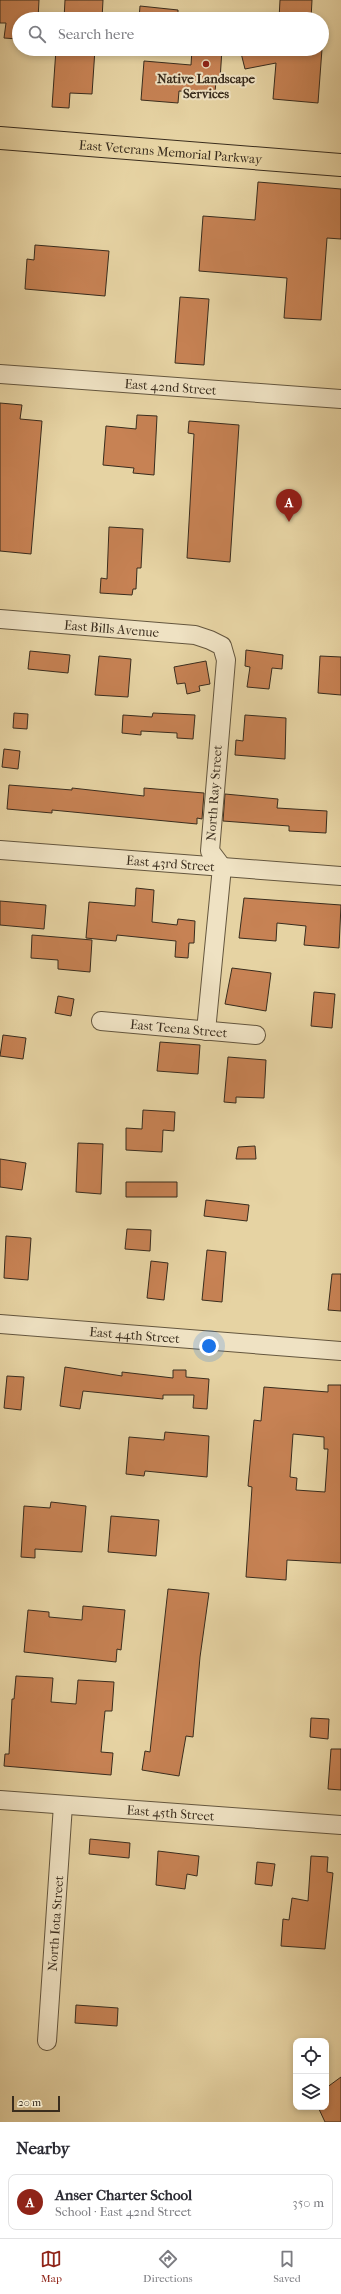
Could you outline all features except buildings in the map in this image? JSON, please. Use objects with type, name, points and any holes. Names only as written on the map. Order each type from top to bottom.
[{"type":"main road","name":"East Veterans Memorial Parkway","points":[[0,138],[341,165]]},
{"type":"street","name":"East 42nd Street","points":[[0,374],[341,399]]},
{"type":"street","name":"East Bills Avenue","points":[[0,619],[195,635],[222,646]]},
{"type":"street","name":"North Ray Street","points":[[222,646],[226,660],[219,720],[210,851],[222,867]]},
{"type":"street","name":"East 43rd Street","points":[[0,850],[341,876]]},
{"type":"street","points":[[206,1031],[222,867]]},
{"type":"street","name":"East Teena Street","points":[[101,1021],[256,1035]]},
{"type":"street","name":"East 44th Street","points":[[0,1324],[341,1351]]},
{"type":"street","name":"East 45th Street","points":[[0,1800],[341,1825]]},
{"type":"street","name":"North Iota Street","points":[[47,2041],[63,1805]]},
{"type":"place","name":"Native Landscape Services","points":[[206,64]]},
{"type":"place","name":"Anser Charter School","points":[[289,522]]}]
